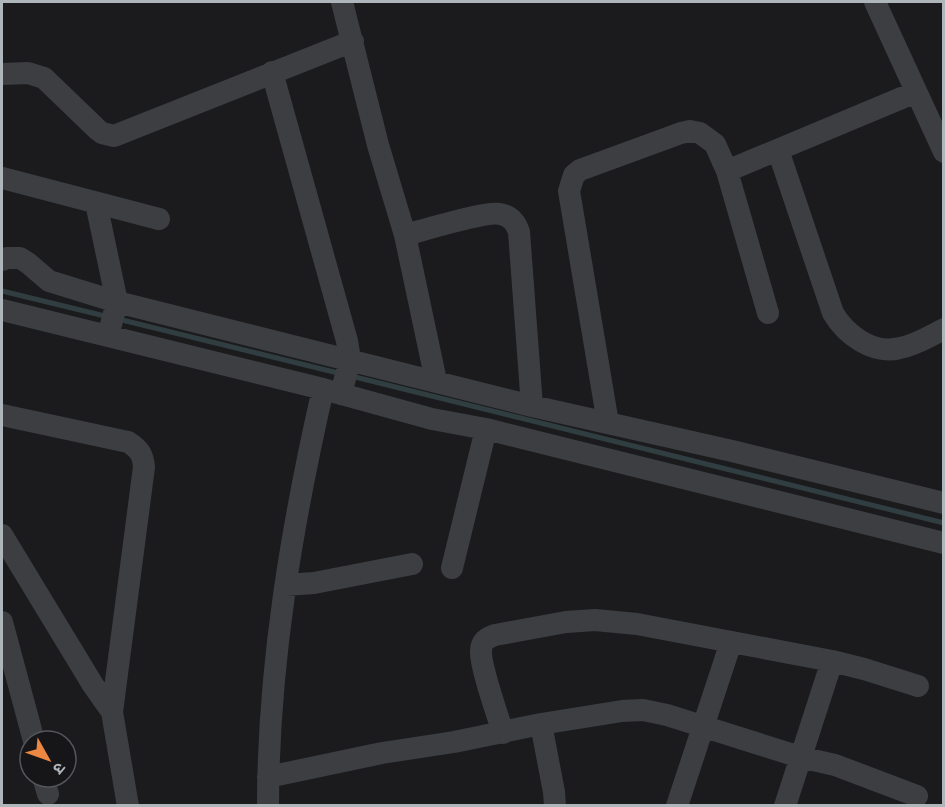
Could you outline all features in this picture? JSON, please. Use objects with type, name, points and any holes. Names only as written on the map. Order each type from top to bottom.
[{"type":"street","points":[[342,2],[378,145],[405,235],[436,381]]},
{"type":"street","points":[[875,2],[944,152]]},
{"type":"street","points":[[2,74],[28,73],[44,78],[98,130],[114,136],[353,41]]},
{"type":"street","points":[[268,806],[271,717],[286,585],[300,497],[341,379],[347,341],[272,72]]},
{"type":"street","points":[[727,171],[916,92]]},
{"type":"street","points":[[608,423],[569,190],[574,175],[580,170],[690,131],[707,137],[714,144],[727,171],[768,313]]},
{"type":"street","points":[[778,150],[833,313],[847,332],[863,342],[882,349],[898,349],[944,329]]},
{"type":"street","points":[[2,178],[159,219]]},
{"type":"street","points":[[96,203],[113,318]]},
{"type":"street","points":[[405,235],[493,213],[511,218],[517,225],[532,406]]},
{"type":"street","points":[[2,260],[20,258],[49,281],[113,318],[341,379],[436,381],[608,423],[642,448],[944,543]]},
{"type":"street","points":[[2,310],[113,318],[341,379],[432,418],[486,429],[642,448],[944,503]]},
{"type":"street","points":[[2,416],[128,442],[141,451],[144,467],[112,712],[128,806]]},
{"type":"street","points":[[452,568],[486,429]]},
{"type":"street","points":[[2,535],[93,685],[112,712]]},
{"type":"street","points":[[286,585],[314,583],[412,564]]},
{"type":"street","points":[[502,733],[481,657],[483,643],[486,638],[495,635],[567,622],[596,620],[637,624],[832,661],[918,686]]},
{"type":"street","points":[[2,622],[31,729]]},
{"type":"street","points":[[676,806],[731,642]]},
{"type":"street","points":[[785,806],[832,661]]},
{"type":"street","points":[[268,777],[382,753],[502,733],[541,724],[622,711],[643,710],[667,715],[800,757],[850,770],[917,796]]},
{"type":"street","points":[[541,724],[555,806]]},
{"type":"waterway","points":[[2,291],[109,317]]},
{"type":"waterway","points":[[118,319],[342,374]]},
{"type":"waterway","points":[[351,376],[944,523]]}]
